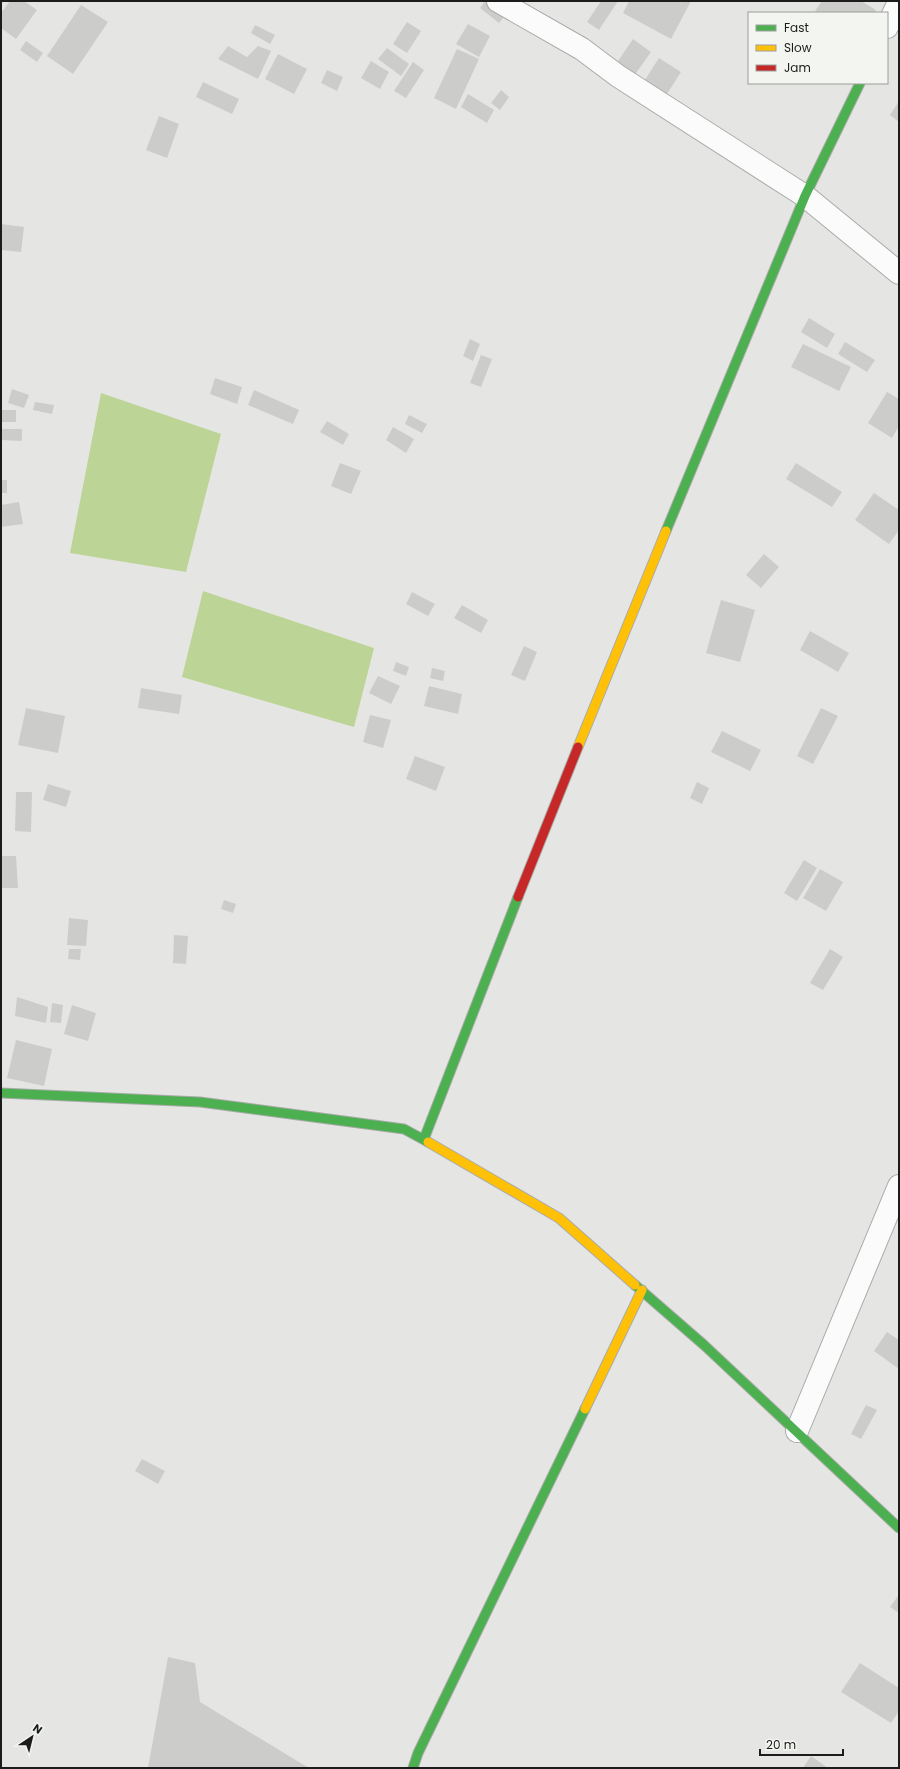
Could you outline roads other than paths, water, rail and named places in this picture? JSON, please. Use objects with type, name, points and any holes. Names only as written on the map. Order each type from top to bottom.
[{"type":"street","points":[[498,1],[582,49],[618,76],[805,196],[899,273]]},
{"type":"street","points":[[888,25],[899,2]]},
{"type":"street","points":[[424,1139],[548,820],[694,460],[805,196],[860,84]]},
{"type":"street","points":[[1,1093],[200,1102],[404,1130],[424,1139],[559,1218],[642,1290],[797,1431],[899,1528]]},
{"type":"street","points":[[797,1431],[899,1186]]},
{"type":"street","points":[[413,1768],[418,1753],[642,1290]]}]
